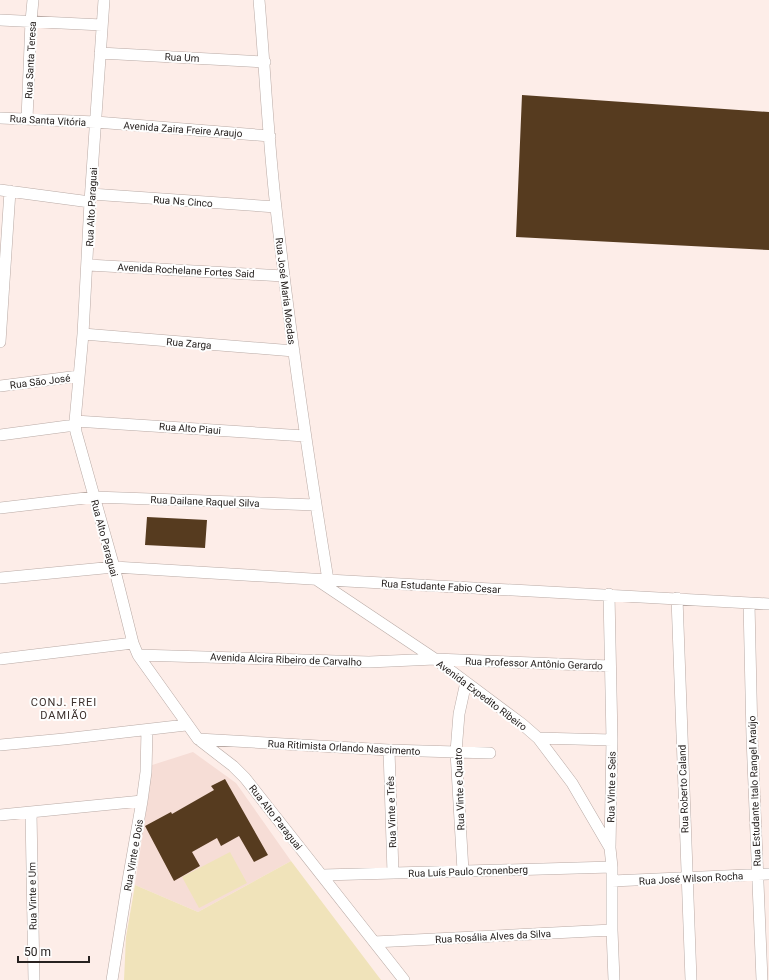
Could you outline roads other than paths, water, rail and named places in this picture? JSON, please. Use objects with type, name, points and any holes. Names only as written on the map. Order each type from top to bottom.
[{"type":"street","name":"Rua Santa Teresa","points":[[27,119],[33,0]]},
{"type":"street","name":"Rua Alto Paraguai","points":[[104,0],[88,265],[75,423],[76,432],[114,567],[133,643],[138,655],[186,725],[198,739],[233,766],[245,778],[272,814],[323,875],[400,978]]},
{"type":"street","name":"Rua José Maria Moedas","points":[[259,0],[276,207],[284,276],[305,436],[328,580]]},
{"type":"street","points":[[0,20],[102,25]]},
{"type":"street","name":"Rua Um","points":[[100,53],[264,62]]},
{"type":"street","name":"Rua Santa Vitória","points":[[0,118],[96,122]]},
{"type":"street","name":"Avenida Zaira Freire Araujo","points":[[96,122],[270,136]]},
{"type":"street","points":[[0,342],[5,190]]},
{"type":"street","name":"Rua Ns Cinco","points":[[5,190],[91,198],[276,207]]},
{"type":"street","name":"Avenida Rochelane Fortes Said","points":[[88,265],[284,276]]},
{"type":"street","name":"Rua Zarga","points":[[83,334],[294,351]]},
{"type":"street","name":"Rua São José","points":[[0,386],[79,376]]},
{"type":"street","name":"Rua Alto Piaui","points":[[0,435],[75,423],[305,436]]},
{"type":"street","name":"Rua Dailane Raquel Silva","points":[[0,508],[94,496],[316,505]]},
{"type":"street","name":"Rua Estudante Fabio Cesar","points":[[0,578],[114,567],[316,580],[609,594],[769,604]]},
{"type":"street","name":"Avenida Expedito Ribeiro","points":[[316,580],[435,659],[499,706],[538,738],[572,783],[610,848]]},
{"type":"street","name":"Rua Vinte e Seis","points":[[609,594],[612,740],[610,848],[612,867],[614,980]]},
{"type":"street","name":"Rua Roberto Caland","points":[[677,598],[691,980]]},
{"type":"street","name":"Rua Estudante Italo Rangel Araújo","points":[[749,603],[752,737],[762,980]]},
{"type":"street","points":[[0,659],[133,643]]},
{"type":"street","name":"Avenida Alcira Ribeiro de Carvalho","points":[[138,655],[369,662],[435,659]]},
{"type":"street","name":"Rua Professor Antônio Gerardo","points":[[435,659],[610,666]]},
{"type":"street","name":"Rua Vinte e Quatro","points":[[463,871],[456,752],[459,714],[466,682]]},
{"type":"street","points":[[0,745],[186,725]]},
{"type":"street","name":"Rua Vinte e Dois","points":[[112,980],[142,801],[146,772],[147,730]]},
{"type":"street","points":[[538,738],[612,740]]},
{"type":"street","name":"Rua Ritimista Orlando Nascimento","points":[[198,739],[389,750],[490,753]]},
{"type":"street","name":"Rua Vinte e Três","points":[[389,750],[393,873]]},
{"type":"street","points":[[0,815],[142,801]]},
{"type":"street","name":"Rua Vinte e Um","points":[[31,812],[34,980]]},
{"type":"street","name":"Rua Luís Paulo Cronenberg","points":[[323,875],[612,867]]},
{"type":"street","name":"Rua José Wilson Rocha","points":[[612,881],[769,874]]},
{"type":"street","name":"Rua Rosália Alves da Silva","points":[[374,942],[612,930]]},
{"type":"district","name":"CONJ. FREI DAMIÃO","points":[[64,708]]}]
